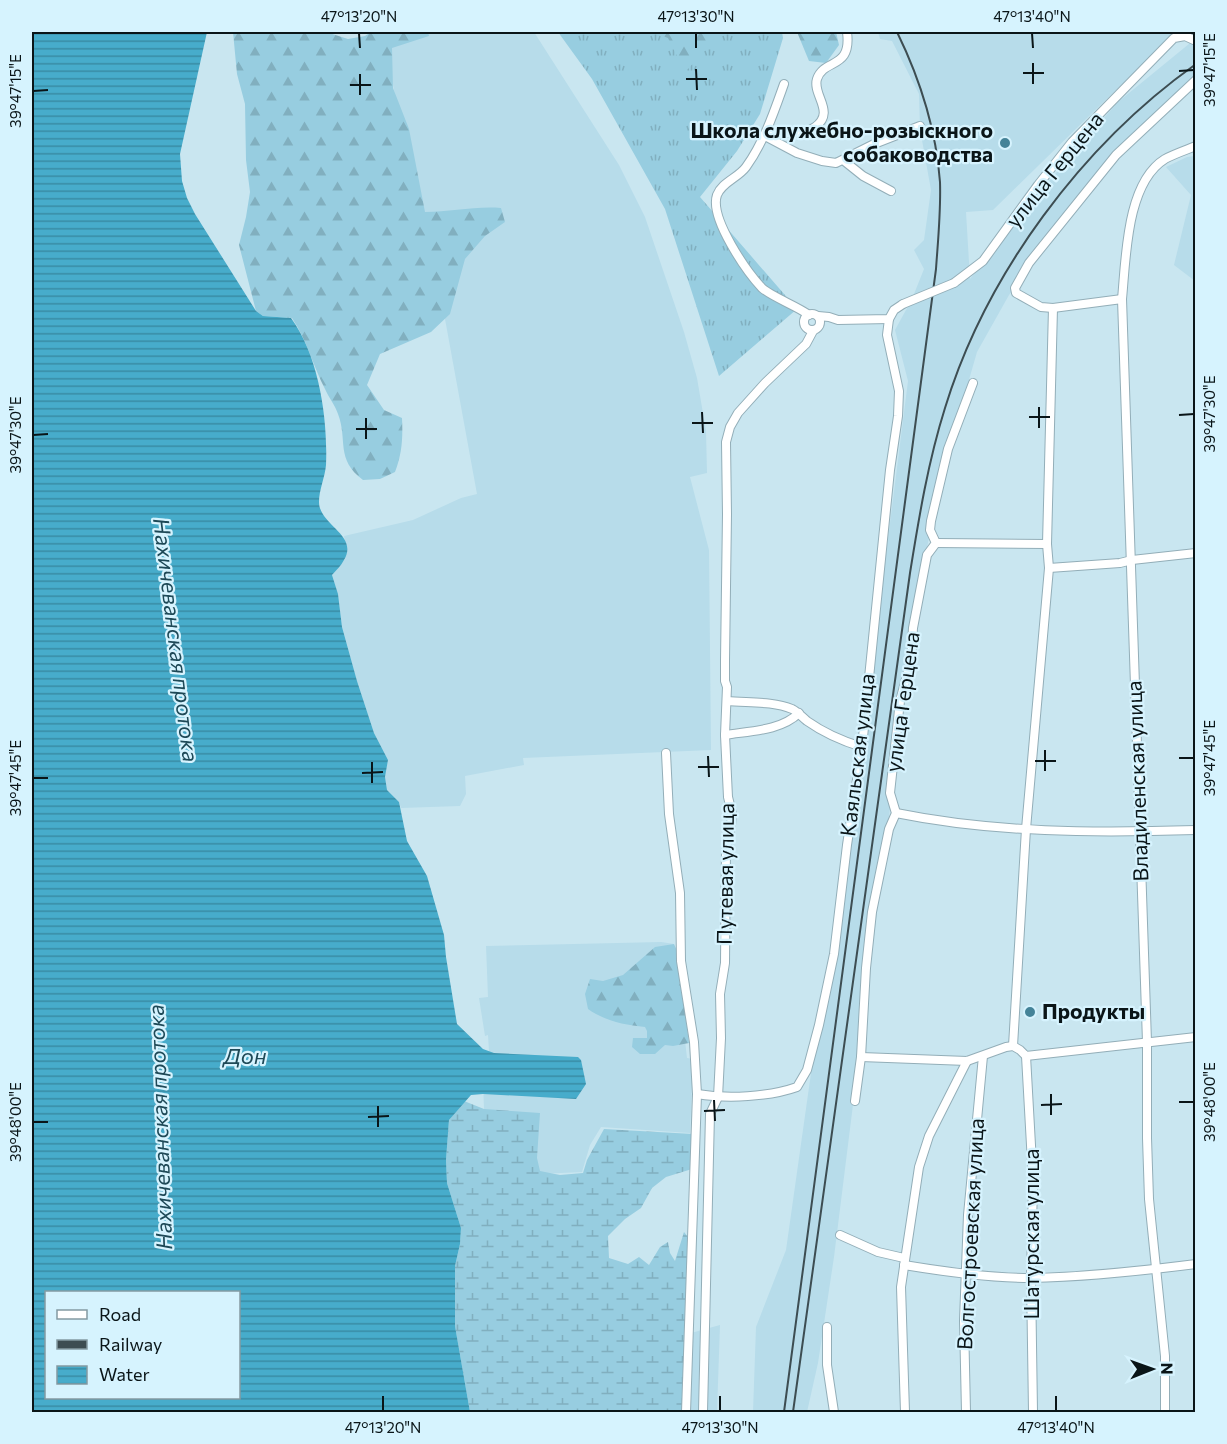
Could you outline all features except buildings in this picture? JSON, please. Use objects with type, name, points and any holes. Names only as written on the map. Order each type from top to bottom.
[{"type":"street","points":[[765,136],[775,132],[807,131],[819,123],[824,107],[816,82],[818,76],[843,57],[848,43],[847,32]]},
{"type":"street","name":"улица Герцена","points":[[890,319],[894,310],[903,304],[954,283],[983,261],[1038,185],[1088,125],[1174,38],[1185,36],[1196,40]]},
{"type":"street","name":"улица Герцена","points":[[1053,308],[1041,307],[1016,293],[1015,288],[1029,262],[1083,194],[1138,133],[1196,80]]},
{"type":"street","points":[[784,84],[765,136],[746,166],[722,188],[717,196],[716,206],[723,228],[736,254],[764,289],[809,315],[838,320]]},
{"type":"street","points":[[765,136],[797,153],[836,162],[920,126]]},
{"type":"street","name":"Владиленская улица","points":[[1165,1413],[1165,1356],[1155,1269],[1147,1138],[1147,1042],[1122,299],[1125,254],[1137,198],[1146,179],[1164,160],[1196,146]]},
{"type":"street","points":[[843,160],[863,176],[891,191]]},
{"type":"street","points":[[1013,1046],[1026,829],[1048,568],[1053,308],[1122,299]]},
{"type":"street","points":[[809,315],[804,321],[806,328],[816,328],[838,320],[890,319]]},
{"type":"street","points":[[816,328],[821,322],[818,316]]},
{"type":"street","name":"Каяльская улица","points":[[697,1094],[718,1097],[779,1094],[797,1087],[807,1070],[819,1025],[834,954],[847,844],[862,747],[885,516],[898,416],[897,381],[887,335],[890,319]]},
{"type":"street","name":"Путевая улица","points":[[703,1413],[711,1114],[718,1097],[721,1038],[720,994],[725,963],[726,848],[732,813],[728,797],[725,735],[727,701],[725,660],[726,442],[730,427],[738,413],[765,383],[806,344],[816,328]]},
{"type":"street","points":[[973,383],[948,449],[930,530],[936,543],[1047,544]]},
{"type":"street","name":"улица Герцена","points":[[855,1101],[861,1057],[872,912],[889,830],[896,813],[890,793],[900,701],[911,660],[913,628],[927,555],[936,543]]},
{"type":"street","points":[[1048,568],[1120,563],[1196,553]]},
{"type":"street","points":[[727,701],[778,706],[794,710],[826,733],[862,747]]},
{"type":"street","points":[[725,735],[760,730],[791,721],[799,713]]},
{"type":"street","name":"Путевая улица","points":[[666,753],[669,814],[680,893],[681,961],[694,1042],[697,1094],[686,1413]]},
{"type":"street","points":[[896,813],[943,822],[1026,829],[1139,832],[1196,830]]},
{"type":"street","points":[[861,1057],[967,1061],[1013,1046],[1026,1056],[1196,1037]]},
{"type":"street","name":"Волгостроевская улица","points":[[966,1413],[964,1321],[969,1215],[983,1056]]},
{"type":"street","name":"Шатурская улица","points":[[1026,1056],[1033,1181],[1031,1278],[1034,1413]]},
{"type":"street","points":[[905,1413],[902,1287],[904,1261],[923,1152],[967,1061]]},
{"type":"street","points":[[840,1235],[904,1261],[967,1274],[1031,1278],[1196,1264]]},
{"type":"street","points":[[827,1327],[827,1365],[834,1413]]},
{"type":"shaded area","points":[[407,32],[534,32],[619,165],[645,217],[684,332],[697,378],[706,431],[707,473],[690,477],[709,550],[711,750],[523,758],[524,765],[465,776],[466,794],[460,806],[401,808],[399,802],[387,790],[385,777],[388,760],[374,733],[357,681],[342,627],[338,594],[332,575],[347,553],[344,536],[413,520],[461,498],[477,494],[428,226],[419,226],[384,36]]},
{"type":"shaded area","points":[[878,32],[1175,32],[993,210],[966,212],[970,279],[1043,188],[1118,102],[1195,39],[1195,87],[1146,127],[1069,211],[1009,295],[977,352],[937,491],[923,571],[904,696],[834,1257],[818,1363],[807,1412],[753,1412],[756,1327],[786,1250],[814,1052],[842,902],[908,381],[895,330],[912,299],[924,269],[914,250],[924,240],[931,190],[920,129],[919,94],[892,41],[880,39]]},
{"type":"shaded area","points":[[1196,156],[1195,281],[1174,265],[1191,195],[1166,167],[1187,157]]},
{"type":"shaded area","points":[[661,942],[674,944],[687,1058],[693,1059],[690,1133],[601,1127],[590,1145],[582,1172],[459,1178],[469,1117],[484,1109],[482,1053],[489,1051],[488,1035],[485,1036],[479,998],[488,997],[486,946]]},
{"type":"shaded area","points":[[720,1325],[717,1412],[686,1412],[691,1333]]},
{"type":"green space","points":[[233,32],[326,32],[348,39],[365,36],[371,32],[428,32],[429,36],[392,48],[393,88],[409,129],[425,212],[501,208],[505,222],[485,236],[465,259],[450,314],[431,332],[380,354],[367,385],[384,410],[402,418],[402,432],[401,452],[395,472],[380,479],[363,480],[354,472],[345,457],[341,423],[337,411],[292,318],[263,316],[256,311],[239,245],[250,192],[246,160],[245,104],[237,74]]},
{"type":"green space","points":[[558,32],[782,32],[783,38],[760,114],[737,151],[700,197],[797,309],[719,376],[665,209],[592,79]]},
{"type":"green space","points":[[652,32],[714,32],[716,35],[685,72],[668,38]]},
{"type":"green space","points":[[797,32],[836,32],[839,45],[826,63],[809,61]]},
{"type":"green space","points":[[674,944],[678,953],[689,1043],[665,1045],[655,1054],[640,1054],[632,1047],[633,1038],[647,1038],[645,1027],[601,1017],[588,1009],[585,994],[590,979],[603,981],[623,975],[655,947]]},
{"type":"green space","points":[[464,1101],[484,1109],[540,1113],[537,1158],[540,1171],[560,1175],[583,1173],[587,1160],[604,1129],[693,1134],[692,1169],[666,1177],[652,1188],[641,1208],[625,1219],[608,1236],[609,1258],[628,1264],[639,1257],[649,1265],[660,1247],[668,1242],[670,1253],[675,1261],[684,1232],[688,1237],[682,1412],[470,1412],[455,1326],[455,1266],[461,1228],[447,1183],[446,1160],[449,1120]]},
{"type":"water","name":"Дон","points":[[32,32],[207,32],[180,154],[182,181],[195,214],[256,311],[263,316],[291,318],[301,333],[315,369],[323,408],[326,447],[325,470],[319,502],[325,517],[343,537],[347,551],[343,562],[332,575],[338,594],[342,627],[374,733],[388,760],[385,777],[387,790],[399,802],[407,841],[427,876],[444,935],[457,1024],[483,1049],[494,1053],[578,1057],[581,1060],[586,1084],[576,1099],[471,1095],[449,1120],[447,1183],[461,1228],[455,1266],[455,1326],[470,1412],[32,1412]]},
{"type":"railway","points":[[784,1412],[936,269],[940,182],[935,142],[920,86],[897,32]]},
{"type":"railway","points":[[793,1412],[910,573],[939,428],[963,358],[985,309],[1012,262],[1043,216],[1077,173],[1114,133],[1196,64]]},
{"type":"place","name":"Школа служебно-розыскного собаководства","points":[[1005,143]]},
{"type":"place","name":"Продукты","points":[[1030,1012]]},
{"type":"water label","name":"Нахичеванская протока","points":[[176,640]]},
{"type":"water label","name":"Нахичеванская протока","points":[[160,1127]]}]
